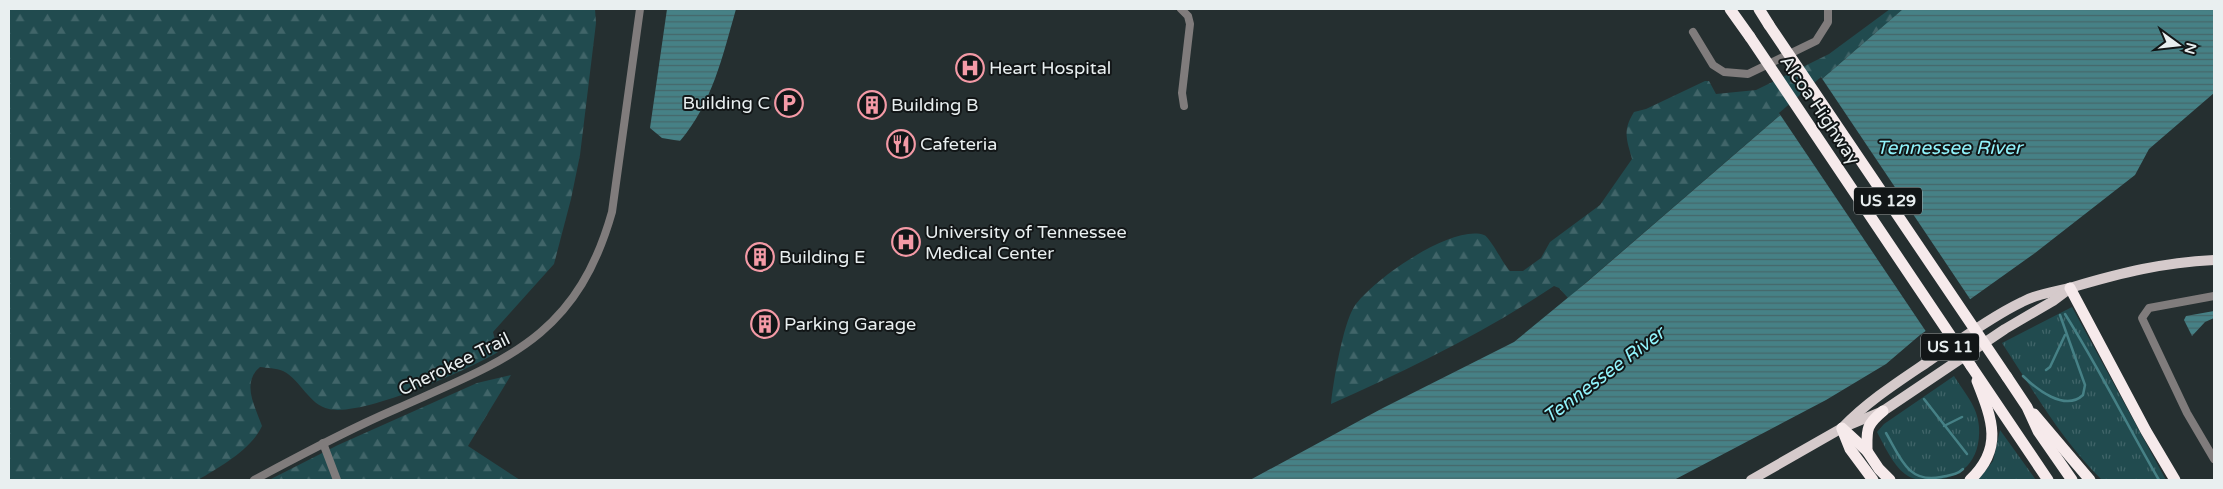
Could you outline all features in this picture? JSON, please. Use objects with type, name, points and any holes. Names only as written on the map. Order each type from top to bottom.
[{"type":"highway","name":"Alcoa Highway","points":[[1759,9],[2007,376],[2027,407],[2038,431],[2072,480]]},
{"type":"highway","name":"Alcoa Highway","points":[[1730,10],[1971,366],[1986,392],[2048,480]]},
{"type":"highway","points":[[2070,288],[2146,431],[2175,480]]},
{"type":"highway","points":[[1970,480],[1987,458],[1990,444],[1990,415],[1986,392]]},
{"type":"highway","points":[[2027,407],[2090,480]]},
{"type":"highway","points":[[1867,451],[1867,430],[1871,421],[1883,411]]},
{"type":"highway","points":[[1842,428],[1867,451],[1879,469],[1890,480]]},
{"type":"highway","points":[[1842,428],[1850,449],[1873,480]]},
{"type":"main road","name":"US 11","points":[[1842,428],[1864,405],[2024,300],[2128,270],[2182,262],[2214,260]]},
{"type":"main road","name":"US 11","points":[[1751,480],[1842,428],[1883,411],[2005,329],[2054,301],[2070,288]]},
{"type":"street","name":"Cherokee Trail","points":[[254,480],[323,443],[480,373],[524,347],[549,327],[573,298],[595,260],[605,237],[612,212],[640,9]]},
{"type":"street","points":[[1181,9],[1188,16],[1190,24],[1182,93],[1184,106]]},
{"type":"street","points":[[1693,32],[1713,65],[1724,72],[1748,74],[1816,41],[1828,22],[1828,9]]},
{"type":"street","points":[[2214,296],[2149,308],[2142,318],[2187,413],[2214,459]]},
{"type":"street","points":[[323,443],[337,480]]},
{"type":"green space","points":[[9,9],[595,9],[596,23],[580,155],[554,264],[493,332],[498,352],[464,370],[415,390],[365,406],[345,410],[329,409],[316,403],[295,380],[283,371],[260,367],[254,373],[250,387],[253,403],[262,426],[257,435],[243,450],[225,464],[198,480],[9,480]]},
{"type":"green space","points":[[1890,9],[1903,9],[1568,298],[1559,288],[1554,286],[1445,350],[1331,404],[1339,354],[1350,315],[1363,296],[1394,270],[1433,246],[1452,238],[1470,234],[1487,237],[1510,271],[1523,271],[1541,258],[1550,242],[1600,205],[1632,159],[1627,141],[1627,130],[1634,112],[1646,109],[1705,81],[1709,81],[1716,94],[1756,90],[1829,54]]},
{"type":"green space","points":[[2072,307],[2166,480],[2102,480],[2087,465],[2061,432],[2002,343]]},
{"type":"green space","points":[[511,375],[468,446],[520,480],[269,480],[338,445],[477,383]]},
{"type":"green space","points":[[1954,376],[1976,413],[1979,427],[1977,449],[1967,466],[1951,476],[1930,480],[1920,480],[1911,477],[1905,474],[1897,465],[1877,432],[1884,424]]},
{"type":"green space","points":[[2000,430],[2036,480],[1978,480],[1993,461]]},
{"type":"water","points":[[667,9],[736,9],[721,61],[708,95],[691,127],[680,141],[662,138],[650,128]]},
{"type":"water","name":"Tennessee River","points":[[1903,9],[2214,9],[2214,93],[2149,149],[2135,175],[2035,253],[1920,335],[1886,364],[1826,400],[1674,480],[1250,480],[1381,409],[1514,342],[1587,282]]},
{"type":"water","points":[[2214,311],[2214,318],[2205,322],[2192,336],[2184,320],[2186,316]]},
{"type":"pier","points":[[1821,77],[1972,302],[1927,333],[1779,113]]},
{"type":"waterway","points":[[2065,314],[2090,355],[2159,480]]},
{"type":"waterway","points":[[2023,376],[2035,387],[2060,400],[2076,400],[2083,395],[2085,385],[2060,315]]},
{"type":"waterway","points":[[2046,370],[2050,367],[2065,335]]},
{"type":"waterway","points":[[1924,399],[1967,454]]},
{"type":"waterway","points":[[1944,426],[1962,417]]},
{"type":"waterway","points":[[1886,433],[1906,467],[1920,476],[1930,478],[1941,477],[1956,474],[1963,469]]},
{"type":"place","name":"Heart Hospital","points":[[970,68]]},
{"type":"place","name":"Building C","points":[[789,103]]},
{"type":"place","name":"Building B","points":[[872,105]]},
{"type":"place","name":"Cafeteria","points":[[901,144]]},
{"type":"place","name":"University of Tennessee Medical Center","points":[[906,242]]},
{"type":"place","name":"Building E","points":[[760,257]]},
{"type":"place","name":"Parking Garage","points":[[765,324]]}]
